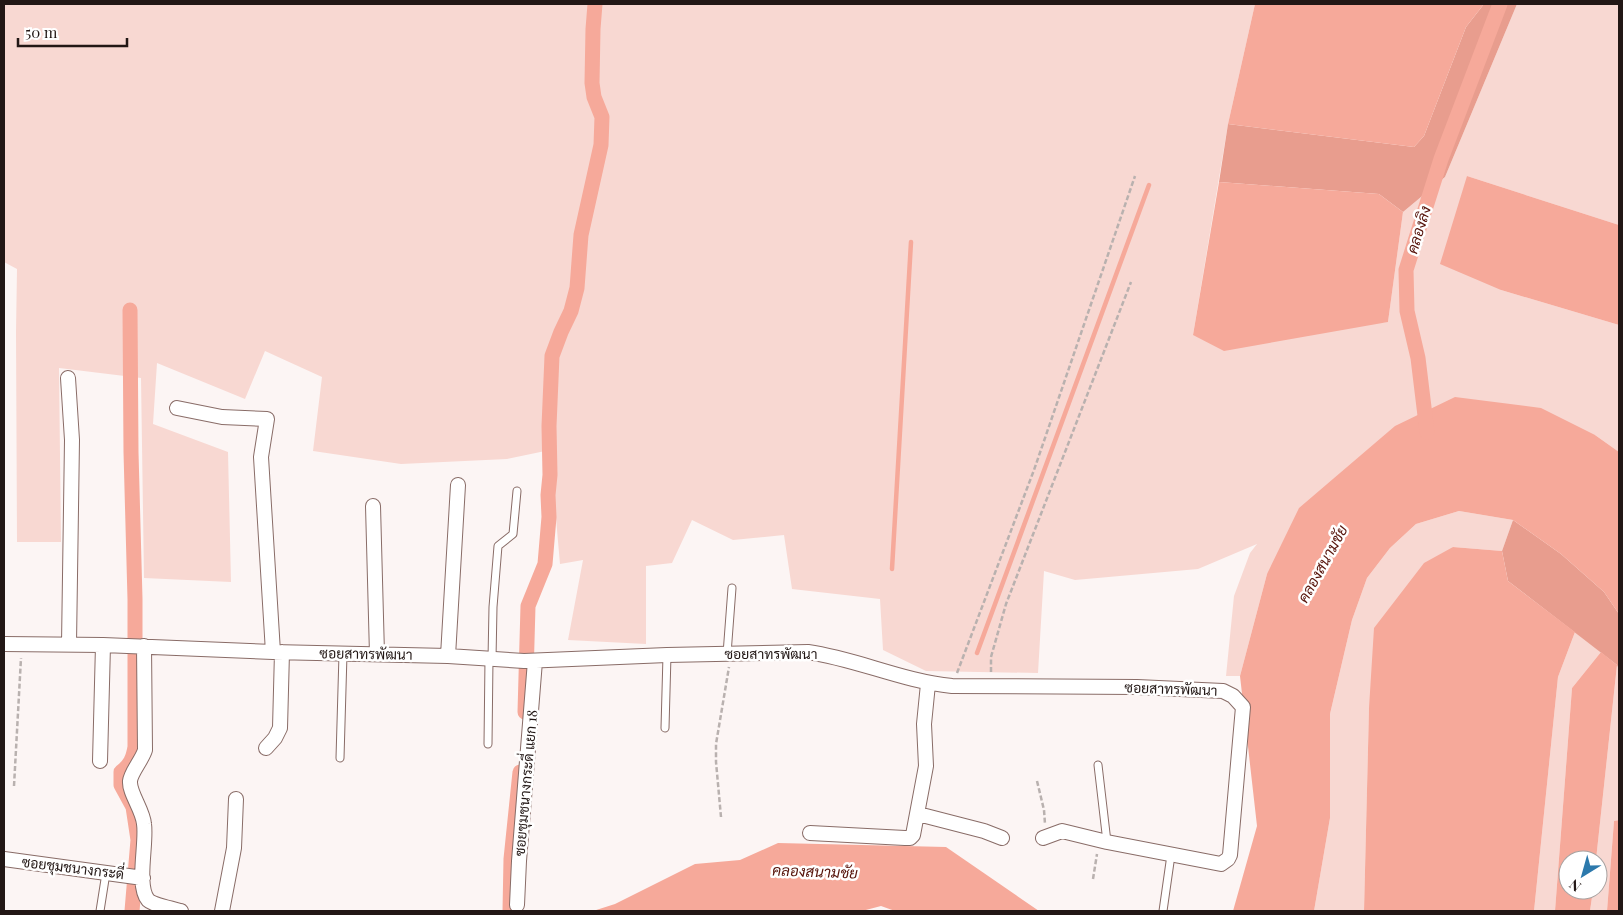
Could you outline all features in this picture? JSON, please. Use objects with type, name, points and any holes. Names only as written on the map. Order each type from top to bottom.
[{"type":"street","points":[[68,378],[72,440],[69,644]]},
{"type":"street","points":[[177,408],[222,417],[267,419],[261,456],[278,652],[280,728],[275,738],[266,748]]},
{"type":"street","points":[[448,656],[458,485]]},
{"type":"street","points":[[373,506],[377,654]]},
{"type":"street","name":"ซอยสาทรพัฒนา","points":[[4,644],[103,644],[278,652],[448,656],[530,661],[667,655],[808,652],[829,655],[928,684],[990,687],[1136,687],[1222,691],[1239,701],[1243,707],[1230,855],[1221,864],[1062,831],[1043,838]]},
{"type":"street","points":[[100,760],[103,644]]},
{"type":"street","points":[[138,646],[145,750],[130,777],[130,783],[142,813],[144,824],[138,877],[147,898],[151,902],[181,911]]},
{"type":"street","name":"ซอยชุมชนางกระดี่ แยก 18","points":[[517,905],[530,661]]},
{"type":"street","points":[[810,833],[910,838],[913,835],[926,766],[924,724],[928,684]]},
{"type":"street","points":[[222,911],[234,848],[236,799]]},
{"type":"street","points":[[918,814],[984,831],[1002,838]]},
{"type":"street","name":"ซอยชุมชนางกระดี่","points":[[4,859],[138,877]]},
{"type":"lane","points":[[488,744],[490,659],[498,546],[513,534],[517,491]]},
{"type":"lane","points":[[729,654],[732,588]]},
{"type":"lane","points":[[340,758],[343,654]]},
{"type":"lane","points":[[665,728],[667,655]]},
{"type":"lane","points":[[1098,766],[1103,841]]},
{"type":"lane","points":[[1163,911],[1171,855]]},
{"type":"lane","points":[[100,911],[106,873]]},
{"type":"path","points":[[952,686],[1034,470],[1135,176]]},
{"type":"path","points":[[990,687],[991,657],[1006,604],[1131,282]]},
{"type":"path","points":[[14,786],[22,644]]},
{"type":"path","points":[[721,817],[716,744],[729,654]]},
{"type":"path","points":[[1037,781],[1045,820],[1043,838]]},
{"type":"path","points":[[1093,879],[1103,841]]},
{"type":"shaded area","points":[[4,4],[1255,4],[1228,124],[1193,335],[1388,322],[1403,212],[1445,177],[1517,4],[1619,4],[1619,225],[1467,176],[1501,290],[1619,325],[1619,452],[1595,435],[1267,574],[1240,676],[1226,676],[1234,596],[1250,553],[1257,544],[1198,569],[1075,580],[1044,571],[1038,673],[926,671],[883,650],[880,599],[792,589],[784,535],[733,540],[692,520],[672,563],[646,566],[646,644],[568,640],[583,560],[560,564],[550,450],[507,459],[401,464],[313,451],[322,377],[265,351],[245,399],[157,363],[153,424],[228,452],[231,582],[144,578],[141,378],[59,368],[61,542],[17,542],[17,269],[4,262]]},
{"type":"shaded area","points":[[1484,4],[1517,4],[1445,177],[1403,212],[1379,194],[1219,182],[1228,124],[1414,147],[1424,136],[1466,27]]},
{"type":"shaded area","points":[[1459,511],[1513,520],[1502,551],[1453,547],[1369,708],[1364,911],[1314,911],[1330,818],[1330,714],[1352,620],[1367,578],[1390,548],[1416,524]]},
{"type":"shaded area","points":[[1513,520],[1561,554],[1604,592],[1619,614],[1619,670],[1617,665],[1508,581],[1502,551]]},
{"type":"shaded area","points":[[1575,632],[1601,652],[1572,688],[1560,850],[1558,850],[1555,911],[1534,911],[1558,677]]},
{"type":"shaded area","points":[[1617,665],[1619,670],[1619,820],[1614,821],[1608,898],[1608,850],[1597,850]]},
{"type":"shaded area","points":[[1592,900],[1608,900],[1607,911],[1590,911]]},
{"type":"water","points":[[1255,4],[1484,4],[1466,27],[1424,136],[1414,147],[1228,124]]},
{"type":"water","points":[[1467,176],[1619,225],[1619,325],[1501,290],[1440,264]]},
{"type":"water","points":[[1219,182],[1379,194],[1403,212],[1388,322],[1224,351],[1193,335]]},
{"type":"water","name":"คลองสนามชัย","points":[[1455,397],[1541,408],[1595,435],[1619,452],[1619,614],[1604,592],[1561,554],[1513,520],[1459,511],[1416,524],[1390,548],[1367,578],[1352,620],[1330,714],[1330,818],[1314,911],[1233,911],[1257,826],[1240,676],[1267,574],[1299,508],[1395,426]]},
{"type":"water","points":[[1453,547],[1502,551],[1508,581],[1575,632],[1558,677],[1534,911],[1364,911],[1369,708],[1374,628],[1424,563]]},
{"type":"water","points":[[1601,652],[1617,665],[1597,850],[1560,850],[1572,688]]},
{"type":"water","points":[[1619,820],[1619,911],[1607,911],[1608,900],[1614,821]]},
{"type":"water","name":"คลองสนามชัย","points":[[778,843],[946,847],[1039,911],[895,911],[881,906],[862,911],[593,911],[615,904],[695,864],[740,860]]},
{"type":"water","points":[[1558,872],[1558,900],[1592,900],[1590,911],[1555,911]]},
{"type":"waterway","points":[[525,712],[528,606],[545,564],[549,517],[549,426],[552,356],[571,311],[577,288],[581,235],[601,145],[602,117],[594,97],[592,83],[595,4]]},
{"type":"waterway","name":"คลองลิง","points":[[1427,432],[1418,358],[1407,311],[1406,270],[1441,159],[1500,4]]},
{"type":"waterway","points":[[977,653],[1149,185]]},
{"type":"waterway","points":[[892,569],[911,242]]},
{"type":"waterway","points":[[130,310],[135,599],[135,747],[131,761],[121,772],[121,785],[133,807],[138,840],[132,911]]},
{"type":"waterway","points":[[510,911],[511,859],[520,772]]}]
